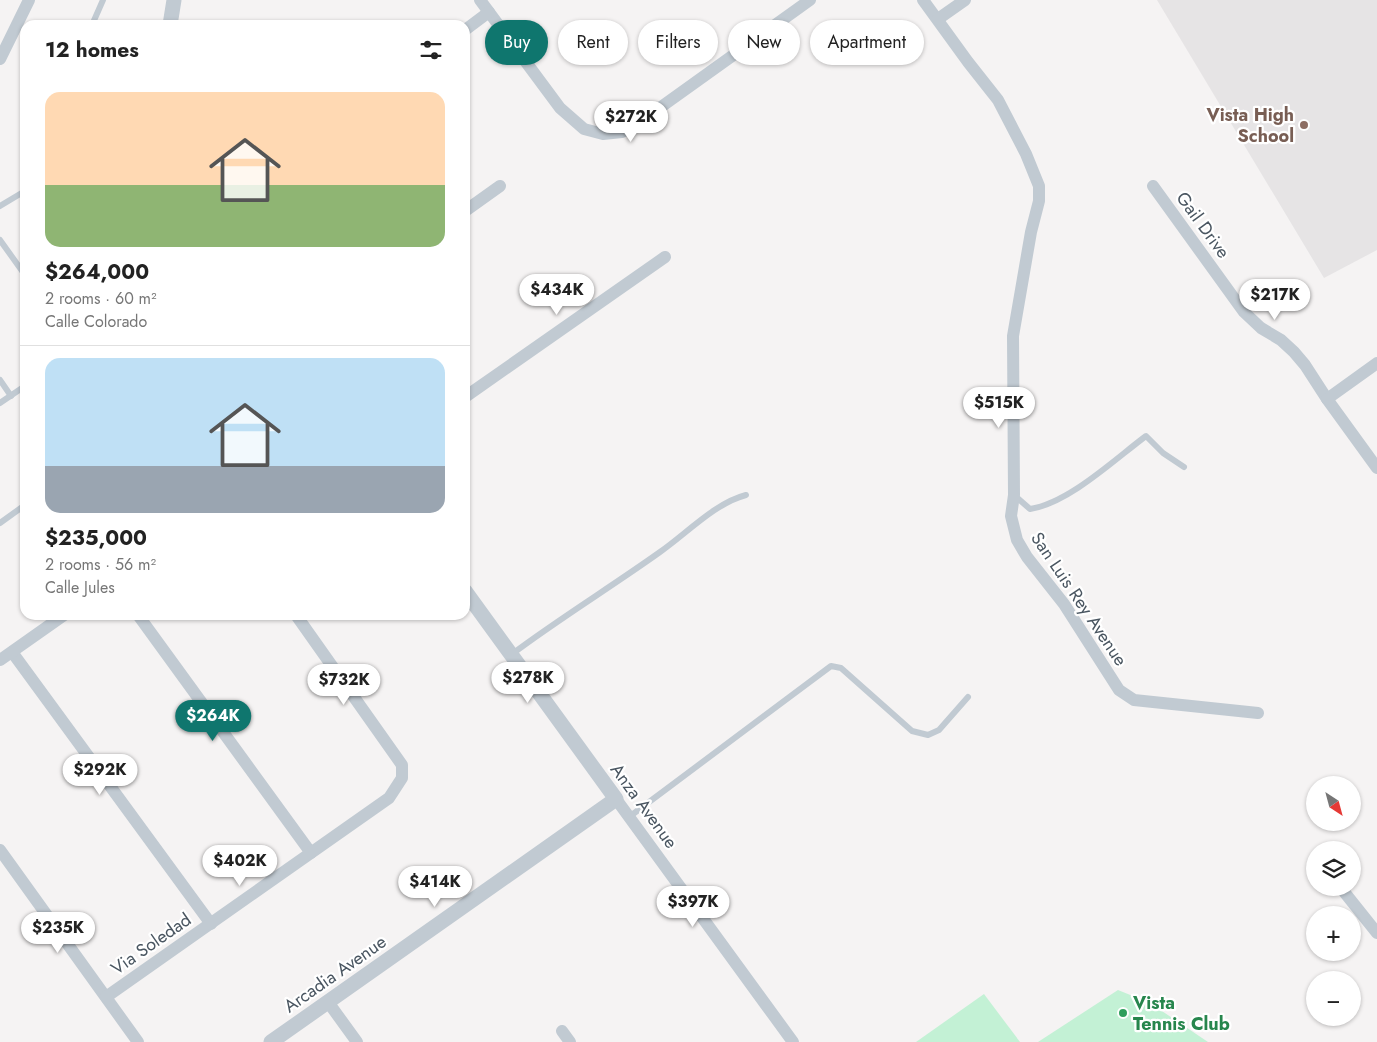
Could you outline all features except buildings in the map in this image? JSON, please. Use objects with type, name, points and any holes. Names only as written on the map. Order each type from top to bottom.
[{"type":"street","points":[[0,59],[30,0]]},
{"type":"street","points":[[171,20],[174,0]]},
{"type":"street","points":[[480,0],[560,108],[584,129],[603,134],[622,132],[640,122],[810,0]]},
{"type":"street","name":"San Luis Rey Avenue","points":[[923,0],[998,100],[1026,154],[1039,186],[1039,201],[1031,232],[1013,336],[1014,495],[1011,516],[1017,540],[1027,558],[1064,604],[1119,690],[1134,700],[1258,713]]},
{"type":"street","points":[[938,19],[965,0]]},
{"type":"street","points":[[470,26],[489,12]]},
{"type":"street","points":[[470,207],[500,186]]},
{"type":"street","name":"Gail Drive","points":[[1153,186],[1244,312],[1261,328],[1281,340],[1305,365],[1377,468]]},
{"type":"street","points":[[470,394],[665,257]]},
{"type":"street","points":[[1327,399],[1377,363]]},
{"type":"street","name":"Anza Avenue","points":[[470,598],[793,1042]]},
{"type":"street","points":[[0,660],[57,620]]},
{"type":"street","points":[[142,620],[311,853]]},
{"type":"street","name":"Via Soledad","points":[[106,997],[389,798],[402,778],[402,765],[300,620]]},
{"type":"street","points":[[12,652],[211,924]]},
{"type":"street","name":"Arcadia Avenue","points":[[271,1042],[616,799]]},
{"type":"street","points":[[0,850],[138,1042]]},
{"type":"street","points":[[1347,896],[1377,933]]},
{"type":"street","points":[[328,1002],[357,1042]]},
{"type":"street","points":[[562,1031],[570,1042]]},
{"type":"lane","points":[[94,20],[103,0]]},
{"type":"lane","points":[[0,206],[20,194]]},
{"type":"lane","points":[[0,240],[20,268]]},
{"type":"lane","points":[[0,380],[11,396]]},
{"type":"lane","points":[[0,404],[20,390]]},
{"type":"lane","points":[[1014,495],[1030,509],[1051,503],[1101,472],[1121,454],[1146,436],[1163,453],[1184,467]]},
{"type":"lane","points":[[511,655],[660,552],[716,510],[734,498],[746,496]]},
{"type":"lane","points":[[0,523],[20,509]]},
{"type":"lane","points":[[629,817],[832,666],[841,668],[912,731],[928,735],[939,730],[968,697]]},
{"type":"shaded area","name":"Vista High School","points":[[1157,0],[1377,0],[1377,250],[1324,278]]},
{"type":"green space","name":"Vista Tennis Club","points":[[1118,990],[1150,1003],[1208,1042],[1038,1042]]},
{"type":"green space","points":[[984,994],[1020,1042],[916,1042]]},
{"type":"place","name":"Vista High School","points":[[1304,125]]},
{"type":"place","name":"Vista Tennis Club","points":[[1123,1013]]}]
